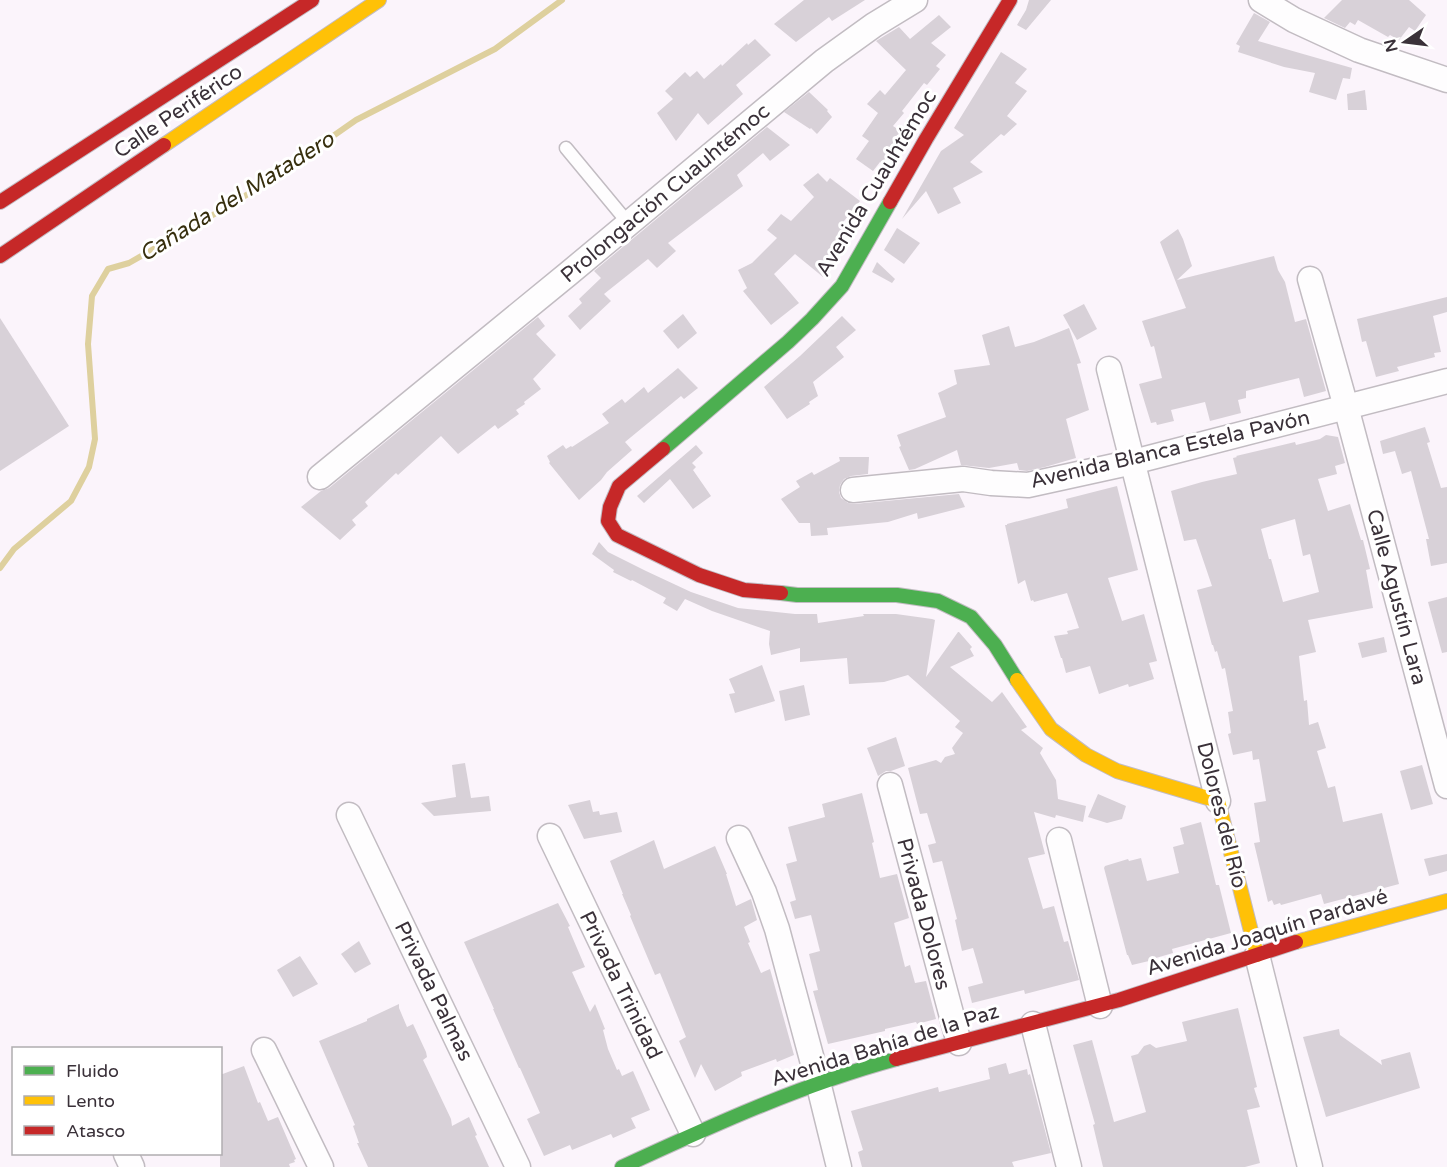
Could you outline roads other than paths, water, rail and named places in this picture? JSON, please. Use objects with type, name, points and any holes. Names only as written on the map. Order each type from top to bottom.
[{"type":"main road","name":"Calle Periférico","points":[[0,202],[312,0]]},
{"type":"main road","name":"Calle Periférico","points":[[0,256],[379,0]]},
{"type":"main road","name":"Avenida Cuauhtémoc","points":[[1010,0],[926,139],[842,286],[788,342],[619,486],[610,507],[608,521],[617,535],[654,554],[699,575],[744,590],[797,595],[897,595],[938,601],[970,617],[995,645],[1051,729],[1086,755],[1118,771],[1218,801]]},
{"type":"main road","name":"Dolores del Río","points":[[1218,801],[1257,954]]},
{"type":"main road","name":"Avenida Joaquín Pardavé","points":[[1100,1006],[1356,924],[1447,901]]},
{"type":"main road","name":"Avenida Bahía de la Paz","points":[[622,1167],[746,1110],[818,1082],[1100,1006]]},
{"type":"street","name":"Prolongación Cuauhtémoc","points":[[320,477],[824,61],[874,25],[915,0]]},
{"type":"street","points":[[1261,0],[1294,20],[1359,50],[1447,80]]},
{"type":"street","name":"Calle Agustín Lara","points":[[1310,279],[1447,786]]},
{"type":"street","name":"Dolores del Río","points":[[1109,369],[1218,801]]},
{"type":"street","name":"Avenida Blanca Estela Pavón","points":[[853,490],[963,479],[1028,485],[1133,462],[1447,381]]},
{"type":"street","name":"Privada Dolores","points":[[890,785],[959,1043]]},
{"type":"street","name":"Privada Palmas","points":[[349,815],[518,1167]]},
{"type":"street","name":"Privada Trinidad","points":[[550,836],[693,1134]]},
{"type":"street","points":[[740,838],[764,892],[777,929],[839,1167]]},
{"type":"street","points":[[1059,840],[1100,1006]]},
{"type":"street","name":"Dolores del Río","points":[[1257,954],[1310,1167]]},
{"type":"street","points":[[1033,1024],[1069,1167]]},
{"type":"street","points":[[264,1050],[321,1167]]},
{"type":"lane","points":[[566,148],[629,224]]},
{"type":"waterway","name":"Cañada del Matadero","points":[[0,568],[14,549],[71,501],[89,467],[95,439],[88,344],[92,296],[108,269],[129,263],[263,185],[356,120],[495,49],[562,0]]}]
